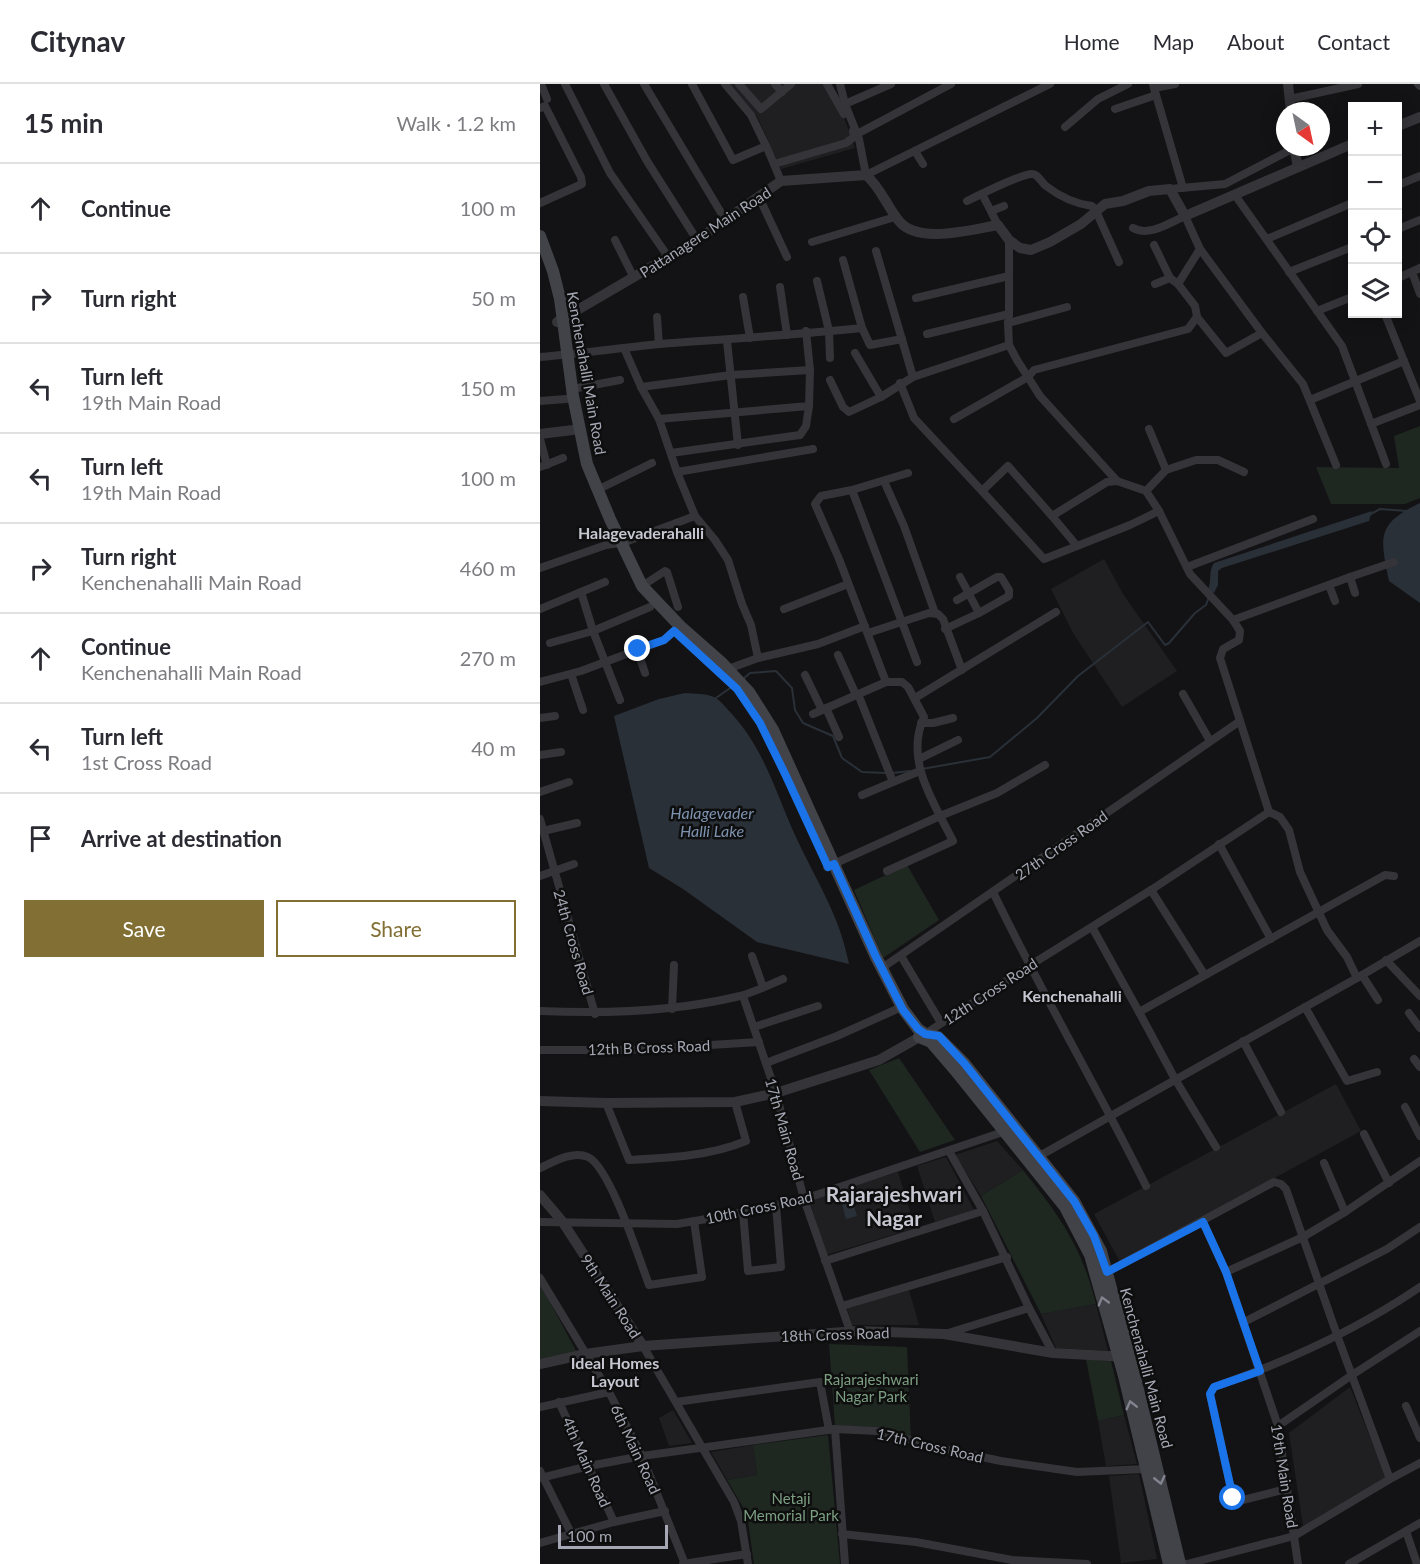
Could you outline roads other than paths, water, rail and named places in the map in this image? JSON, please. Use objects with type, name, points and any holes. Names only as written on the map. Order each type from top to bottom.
[{"type":"main road","name":"Kenchenahalli Main Road","points":[[540,236],[553,271],[561,320],[573,430],[580,466],[617,543],[642,586],[734,680],[773,730],[869,960],[908,1030],[922,1035],[939,1036],[964,1063],[1033,1160],[1084,1241],[1124,1357],[1173,1564]]},
{"type":"main road","name":"Kenchenahalli Main Road","points":[[540,257],[561,320]]},
{"type":"main road","name":"Kenchenahalli Main Road","points":[[569,394],[587,464],[635,590],[674,631],[734,680]]},
{"type":"main road","name":"Kenchenahalli Main Road","points":[[831,865],[903,1010],[1003,1132],[1074,1201],[1094,1236],[1107,1272],[1146,1469],[1173,1564]]},
{"type":"street","points":[[541,84],[548,99]]},
{"type":"street","points":[[565,84],[610,173],[669,258]]},
{"type":"street","points":[[604,84],[647,161],[697,240]]},
{"type":"street","points":[[644,84],[726,221]]},
{"type":"street","points":[[692,84],[733,160],[766,146]]},
{"type":"street","points":[[725,84],[751,115],[781,181]]},
{"type":"street","points":[[739,84],[761,109]]},
{"type":"street","points":[[775,84],[782,92]]},
{"type":"street","points":[[751,115],[791,84]]},
{"type":"street","points":[[774,164],[846,143],[855,137],[827,84]]},
{"type":"street","points":[[840,84],[844,104],[857,134],[866,175],[878,186],[901,224],[915,231],[943,235],[998,225]]},
{"type":"street","points":[[844,104],[891,84]]},
{"type":"street","points":[[857,134],[951,84]]},
{"type":"street","points":[[866,175],[1050,84]]},
{"type":"street","points":[[1065,127],[1098,99],[1128,84]]},
{"type":"street","points":[[1114,109],[1154,89],[1175,84]]},
{"type":"street","points":[[1288,84],[1290,102]]},
{"type":"street","points":[[1290,99],[1358,84]]},
{"type":"street","points":[[1154,89],[1183,188]]},
{"type":"street","points":[[540,108],[545,105],[581,177],[582,184],[540,203]]},
{"type":"street","points":[[1402,124],[1420,117]]},
{"type":"street","points":[[1132,228],[1146,232],[1348,146]]},
{"type":"street","points":[[915,151],[923,164]]},
{"type":"street","points":[[982,194],[998,225],[1009,240],[1020,248],[1031,250],[1082,224],[1105,204],[1123,201],[1149,191],[1225,184],[1279,156]]},
{"type":"street","points":[[1296,156],[1298,167]]},
{"type":"street","points":[[967,201],[1031,174],[1035,175],[1051,189],[1078,204],[1092,206],[1119,262]]},
{"type":"street","name":"Pattanagere Main Road","points":[[561,320],[669,258],[726,221],[781,181],[866,175]]},
{"type":"street","points":[[1402,183],[1420,176]]},
{"type":"street","points":[[1170,189],[1200,249],[1303,384],[1336,465]]},
{"type":"street","points":[[1235,195],[1342,346],[1386,464]]},
{"type":"street","points":[[759,197],[787,257]]},
{"type":"street","points":[[1267,239],[1348,204]]},
{"type":"street","points":[[991,211],[1004,206]]},
{"type":"street","points":[[812,243],[895,217]]},
{"type":"street","points":[[1402,227],[1420,220]]},
{"type":"street","points":[[615,240],[634,278]]},
{"type":"street","points":[[1009,240],[1009,345],[1028,377],[1054,412],[1118,481]]},
{"type":"street","points":[[1154,245],[1170,278],[1178,284],[1195,306],[1197,317],[1226,353],[1262,333]]},
{"type":"street","points":[[1178,284],[1200,249]]},
{"type":"street","points":[[1290,272],[1348,249]]},
{"type":"street","points":[[876,250],[913,377]]},
{"type":"street","points":[[843,260],[862,328],[870,345],[902,339]]},
{"type":"street","points":[[1402,276],[1416,270],[1420,294]]},
{"type":"street","points":[[916,298],[1009,276]]},
{"type":"street","points":[[1155,284],[1170,278]]},
{"type":"street","points":[[817,281],[829,331],[830,358]]},
{"type":"street","points":[[780,287],[787,334]]},
{"type":"street","points":[[743,297],[750,338]]},
{"type":"street","points":[[1317,311],[1348,299]]},
{"type":"street","points":[[1008,323],[1067,307]]},
{"type":"street","points":[[927,334],[1010,314]]},
{"type":"street","points":[[657,317],[659,344]]},
{"type":"street","points":[[954,419],[1028,377],[1034,370],[1188,329],[1197,317]]},
{"type":"street","points":[[1387,318],[1420,401]]},
{"type":"street","points":[[540,357],[659,344],[727,341],[862,328]]},
{"type":"street","points":[[670,453],[800,435],[806,426],[809,406],[810,370],[806,332]]},
{"type":"street","points":[[727,341],[738,445]]},
{"type":"street","points":[[830,380],[845,410],[849,411],[881,397],[900,383],[913,377],[1009,345]]},
{"type":"street","points":[[624,348],[641,387],[659,419],[687,502],[728,560],[741,604],[751,625],[758,658]]},
{"type":"street","points":[[855,353],[881,397]]},
{"type":"street","points":[[1310,400],[1404,361]]},
{"type":"street","points":[[641,387],[731,375],[810,370]]},
{"type":"street","points":[[540,401],[620,380]]},
{"type":"street","points":[[900,383],[914,418],[1044,559],[1159,511]]},
{"type":"street","points":[[1371,424],[1420,405]]},
{"type":"street","points":[[659,419],[809,406]]},
{"type":"street","points":[[1149,429],[1166,470]]},
{"type":"street","points":[[563,458],[543,466],[540,436],[573,430]]},
{"type":"street","points":[[677,472],[813,449]]},
{"type":"street","points":[[1146,491],[1166,470],[1196,460],[1218,460],[1244,472]]},
{"type":"street","points":[[597,490],[652,463]]},
{"type":"street","points":[[982,491],[1008,466],[1077,546]]},
{"type":"street","points":[[886,682],[815,504],[821,496],[852,490],[908,473]]},
{"type":"street","points":[[884,480],[904,526],[935,613],[943,619],[962,670]]},
{"type":"street","points":[[1052,516],[1107,482],[1118,481],[1146,491],[1159,511],[1190,574],[1233,620],[1240,631],[1239,640],[1223,649],[1220,658],[1269,812],[1280,818],[1289,830],[1300,872],[1320,910],[1327,930],[1378,1000]]},
{"type":"street","points":[[852,490],[917,662]]},
{"type":"street","points":[[540,568],[695,516]]},
{"type":"street","points":[[1187,567],[1313,519]]},
{"type":"street","points":[[1233,620],[1394,562]]},
{"type":"street","points":[[642,586],[665,571],[667,572],[678,607]]},
{"type":"street","points":[[960,577],[979,614]]},
{"type":"street","points":[[945,629],[979,614],[1009,596],[1009,590],[1001,577],[997,577],[957,600]]},
{"type":"street","points":[[1350,577],[1355,593]]},
{"type":"street","points":[[540,609],[605,582]]},
{"type":"street","points":[[784,609],[848,584]]},
{"type":"street","points":[[1329,585],[1335,601]]},
{"type":"street","points":[[581,592],[593,631],[620,700]]},
{"type":"street","points":[[550,643],[593,631],[650,607]]},
{"type":"street","points":[[915,698],[1056,612]]},
{"type":"street","points":[[734,680],[758,658],[935,613]]},
{"type":"street","points":[[541,681],[571,674],[664,640],[674,631]]},
{"type":"street","points":[[638,649],[645,673]]},
{"type":"street","points":[[838,655],[890,774]]},
{"type":"street","points":[[571,674],[583,710]]},
{"type":"street","points":[[805,675],[820,711],[839,737]]},
{"type":"street","points":[[820,711],[886,682],[902,682],[915,698],[924,717],[916,733],[919,766],[953,841],[887,871]]},
{"type":"street","points":[[1183,694],[1210,741]]},
{"type":"street","points":[[540,718],[555,716]]},
{"type":"street","points":[[921,723],[933,723],[953,718]]},
{"type":"street","name":"27th Cross Road","points":[[882,968],[1240,721]]},
{"type":"street","points":[[862,795],[890,774],[919,766],[958,740]]},
{"type":"street","points":[[540,754],[561,752]]},
{"type":"street","points":[[831,865],[997,793],[1045,765]]},
{"type":"street","points":[[540,792],[569,782]]},
{"type":"street","name":"12th Cross Road","points":[[540,1101],[735,1102],[776,1093],[879,1060],[1151,890],[1269,812]]},
{"type":"street","name":"24th Cross Road","points":[[540,819],[595,1014]]},
{"type":"street","points":[[543,831],[578,823]]},
{"type":"street","points":[[1219,844],[1270,939]]},
{"type":"street","points":[[540,876],[574,864]]},
{"type":"street","points":[[1140,1012],[1204,974],[1385,875],[1394,876]]},
{"type":"street","points":[[1151,890],[1204,974]]},
{"type":"street","points":[[993,892],[1029,966],[1111,1115],[1146,1186]]},
{"type":"street","points":[[1092,927],[1175,1079],[1216,1147]]},
{"type":"street","points":[[1033,1160],[1420,941]]},
{"type":"street","points":[[752,956],[763,987]]},
{"type":"street","points":[[901,956],[941,1023]]},
{"type":"street","points":[[1386,960],[1420,996]]},
{"type":"street","points":[[672,1009],[674,965]]},
{"type":"street","points":[[540,1011],[595,1014],[672,1009],[742,996],[783,979]]},
{"type":"street","name":"17th Main Road","points":[[742,996],[776,1093],[804,1199],[850,1331]]},
{"type":"street","points":[[754,1027],[818,1006]]},
{"type":"street","points":[[1305,1007],[1347,1081],[1377,1072]]},
{"type":"street","points":[[766,1064],[895,1010]]},
{"type":"street","points":[[1409,1013],[1418,1023]]},
{"type":"street","points":[[1243,1041],[1281,1112]]},
{"type":"street","name":"12th B Cross Road","points":[[540,1050],[628,1050],[759,1042]]},
{"type":"street","points":[[1414,1059],[1420,1067]]},
{"type":"street","points":[[606,1103],[629,1160],[695,1154],[731,1147],[746,1141],[735,1102]]},
{"type":"street","points":[[1406,1107],[1420,1136]]},
{"type":"street","name":"10th Cross Road","points":[[540,1222],[677,1224],[743,1212],[804,1199],[1003,1132]]},
{"type":"street","points":[[1364,1134],[1389,1183]]},
{"type":"street","points":[[949,1151],[983,1211],[1053,1353]]},
{"type":"street","points":[[540,1168],[560,1158],[578,1155],[588,1157],[598,1164],[628,1224],[649,1285],[702,1277],[694,1221]]},
{"type":"street","points":[[1324,1163],[1345,1212]]},
{"type":"street","points":[[1226,1272],[1303,1237],[1419,1164]]},
{"type":"street","points":[[1107,1272],[1274,1182],[1281,1184],[1286,1190],[1390,1479]]},
{"type":"street","name":"9th Main Road","points":[[540,1195],[562,1221],[643,1346],[703,1447],[734,1502],[741,1521],[748,1564]]},
{"type":"street","points":[[743,1212],[748,1271],[781,1268],[776,1205]]},
{"type":"street","points":[[825,1261],[983,1211]]},
{"type":"street","name":"19th Main Road","points":[[1203,1222],[1226,1272],[1278,1426],[1298,1564]]},
{"type":"street","points":[[1244,1322],[1387,1249],[1420,1227]]},
{"type":"street","points":[[843,1306],[1006,1257]]},
{"type":"street","name":"6th Main Road","points":[[540,1278],[609,1392],[642,1456],[684,1564]]},
{"type":"street","points":[[1286,1489],[1239,1501],[1233,1498],[1210,1394],[1214,1387],[1260,1371],[1337,1335],[1395,1304],[1420,1287]]},
{"type":"street","points":[[944,1334],[1029,1308]]},
{"type":"street","name":"18th Cross Road","points":[[540,1364],[585,1354],[643,1346],[850,1331],[944,1334],[1053,1353],[1124,1357]]},
{"type":"street","points":[[1278,1426],[1420,1332]]},
{"type":"street","points":[[676,1402],[820,1382],[832,1429],[845,1564]]},
{"type":"street","points":[[540,1407],[609,1392]]},
{"type":"street","name":"4th Main Road","points":[[560,1402],[614,1522]]},
{"type":"street","points":[[1406,1406],[1420,1437]]},
{"type":"street","name":"17th Cross Road","points":[[541,1476],[642,1456],[832,1429],[877,1431],[1001,1461],[1077,1472],[1146,1469]]},
{"type":"street","points":[[1173,1564],[1187,1564],[1294,1536],[1420,1463]]},
{"type":"street","points":[[541,1476],[571,1533]]},
{"type":"street","points":[[540,1543],[571,1533],[665,1511]]},
{"type":"street","points":[[1349,1564],[1420,1523]]},
{"type":"street","points":[[1406,1531],[1417,1564]]},
{"type":"street","points":[[842,1534],[916,1542],[1011,1560],[1087,1564]]},
{"type":"street","points":[[1368,1553],[1371,1564]]},
{"type":"street","points":[[684,1564],[747,1554]]},
{"type":"water","points":[[1420,503],[1420,603],[1389,581],[1383,543],[1388,525],[1395,518]]},
{"type":"water","points":[[1372,511],[1369,521],[1222,568],[1218,571],[1218,585],[1214,593],[1208,590],[1214,563]]},
{"type":"water","name":"Halagevader Halli Lake","points":[[685,693],[705,694],[716,698],[732,714],[753,742],[833,913],[849,964],[757,942],[683,889],[649,868],[614,716],[659,699]]},
{"type":"water","points":[[851,1196],[857,1216],[846,1219],[841,1200]]},
{"type":"waterway","points":[[1369,515],[1380,509],[1407,511]]},
{"type":"waterway","points":[[922,769],[990,757],[1037,718],[1078,676],[1148,622],[1165,645],[1195,613],[1206,605],[1209,597]]},
{"type":"waterway","points":[[743,679],[750,673],[776,671],[792,688],[795,710],[803,723],[833,736],[842,758],[862,772],[886,773]]},
{"type":"waterway","points":[[713,700],[736,684]]},
{"type":"waterway","points":[[892,773],[910,771]]},
{"type":"district","name":"Halagevaderahalli","points":[[641,532]]},
{"type":"district","name":"Kenchenahalli","points":[[1072,995]]},
{"type":"district","name":"Rajarajeshwari Nagar","points":[[894,1205]]},
{"type":"district","name":"Ideal Homes Layout","points":[[615,1371]]},
{"type":"park label","name":"Rajarajeshwari Nagar Park","points":[[871,1388]]},
{"type":"park label","name":"Netaji Memorial Park","points":[[791,1506]]}]
